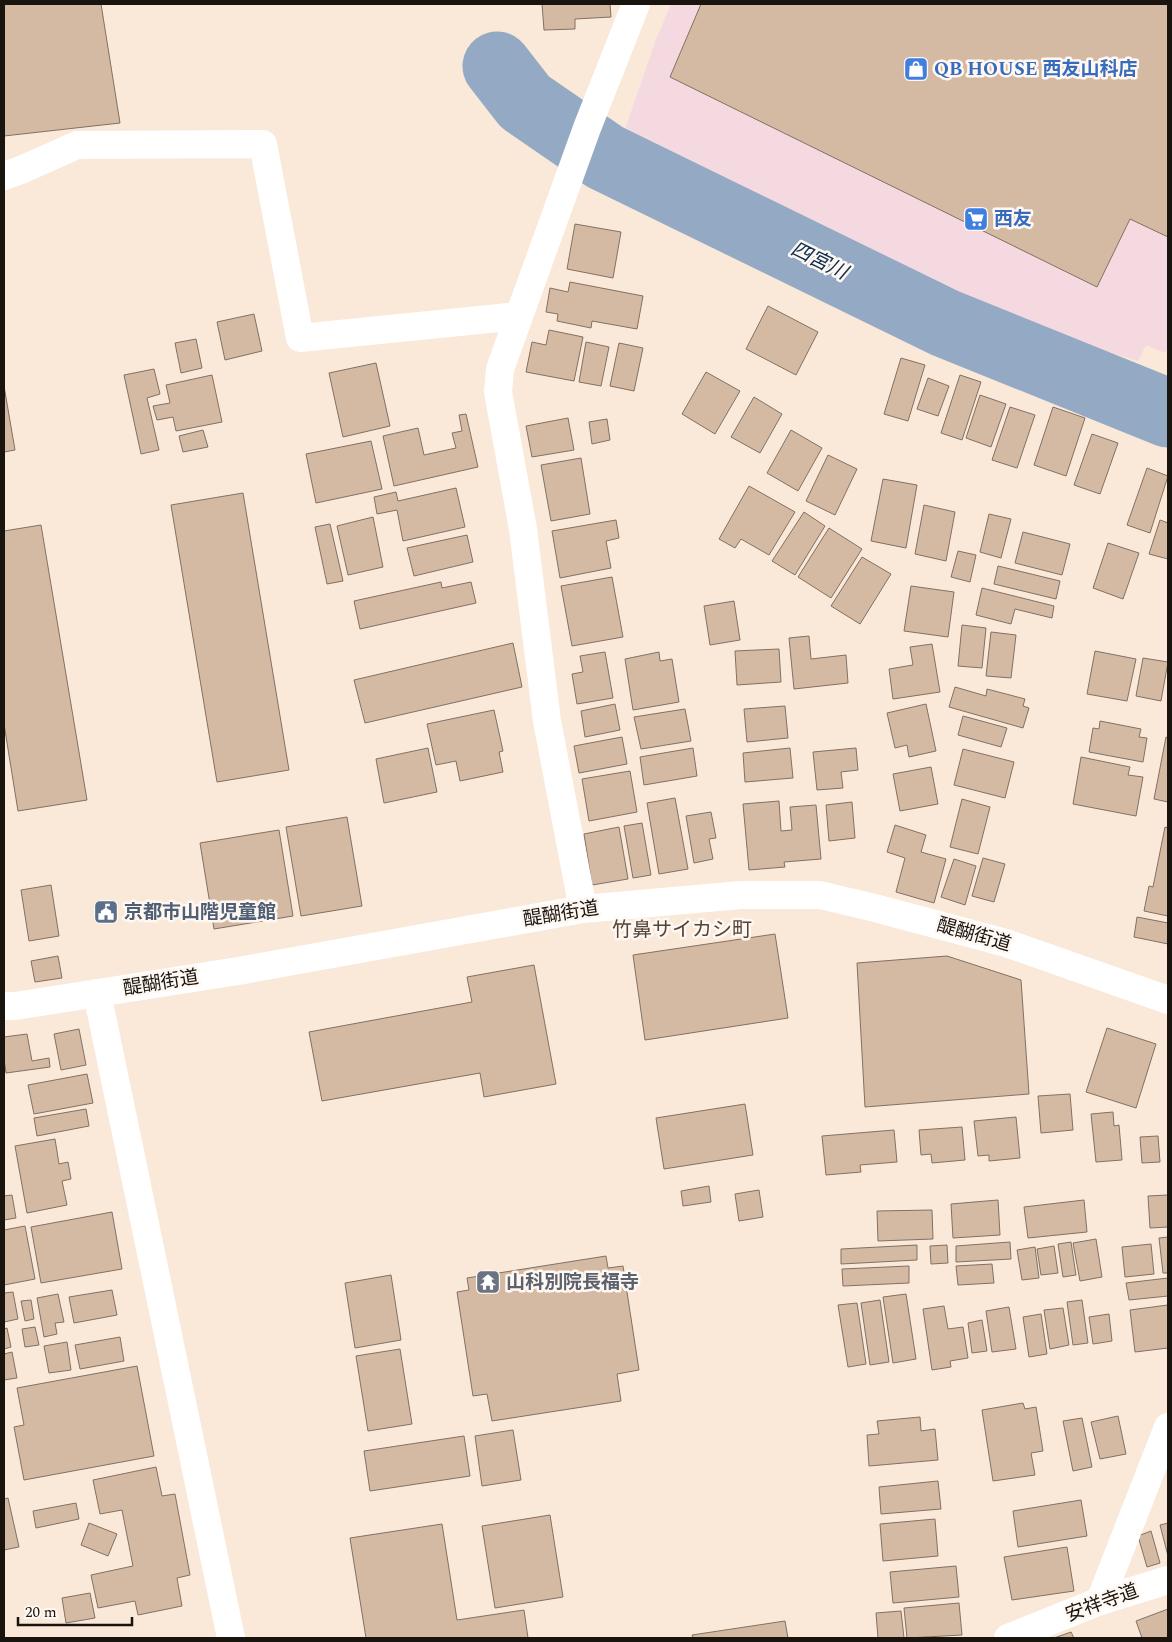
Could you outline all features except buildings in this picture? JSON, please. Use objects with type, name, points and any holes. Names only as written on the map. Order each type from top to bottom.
[{"type":"street","points":[[583,908],[547,721],[523,529],[498,392],[500,369],[587,128],[636,4]]},
{"type":"street","points":[[4,176],[22,170],[77,145],[263,144],[300,338],[520,316]]},
{"type":"street","name":"醍醐街道","points":[[4,1006],[15,1006],[238,971],[583,908],[741,895],[820,895],[1006,943],[1168,1000]]},
{"type":"street","points":[[97,993],[231,1638]]},
{"type":"street","points":[[1100,1601],[1168,1427]]},
{"type":"street","name":"安祥寺道","points":[[1008,1638],[1100,1601],[1168,1580]]},
{"type":"shaded area","name":"西友","points":[[671,4],[1168,4],[1168,347],[1165,353],[1146,345],[1138,361],[948,298],[621,141],[655,42]]},
{"type":"waterway","name":"四宮川","points":[[497,66],[525,102],[605,157],[945,323],[1168,413]]},
{"type":"place","name":"QB HOUSE 西友山科店","points":[[916,69]]},
{"type":"place","name":"西友","points":[[976,219]]},
{"type":"place","name":"京都市山階児童館","points":[[106,912]]},
{"type":"place","name":"山科別院長福寺","points":[[488,1282]]},
{"type":"district","name":"竹鼻サイカシ町","points":[[682,930]]}]
